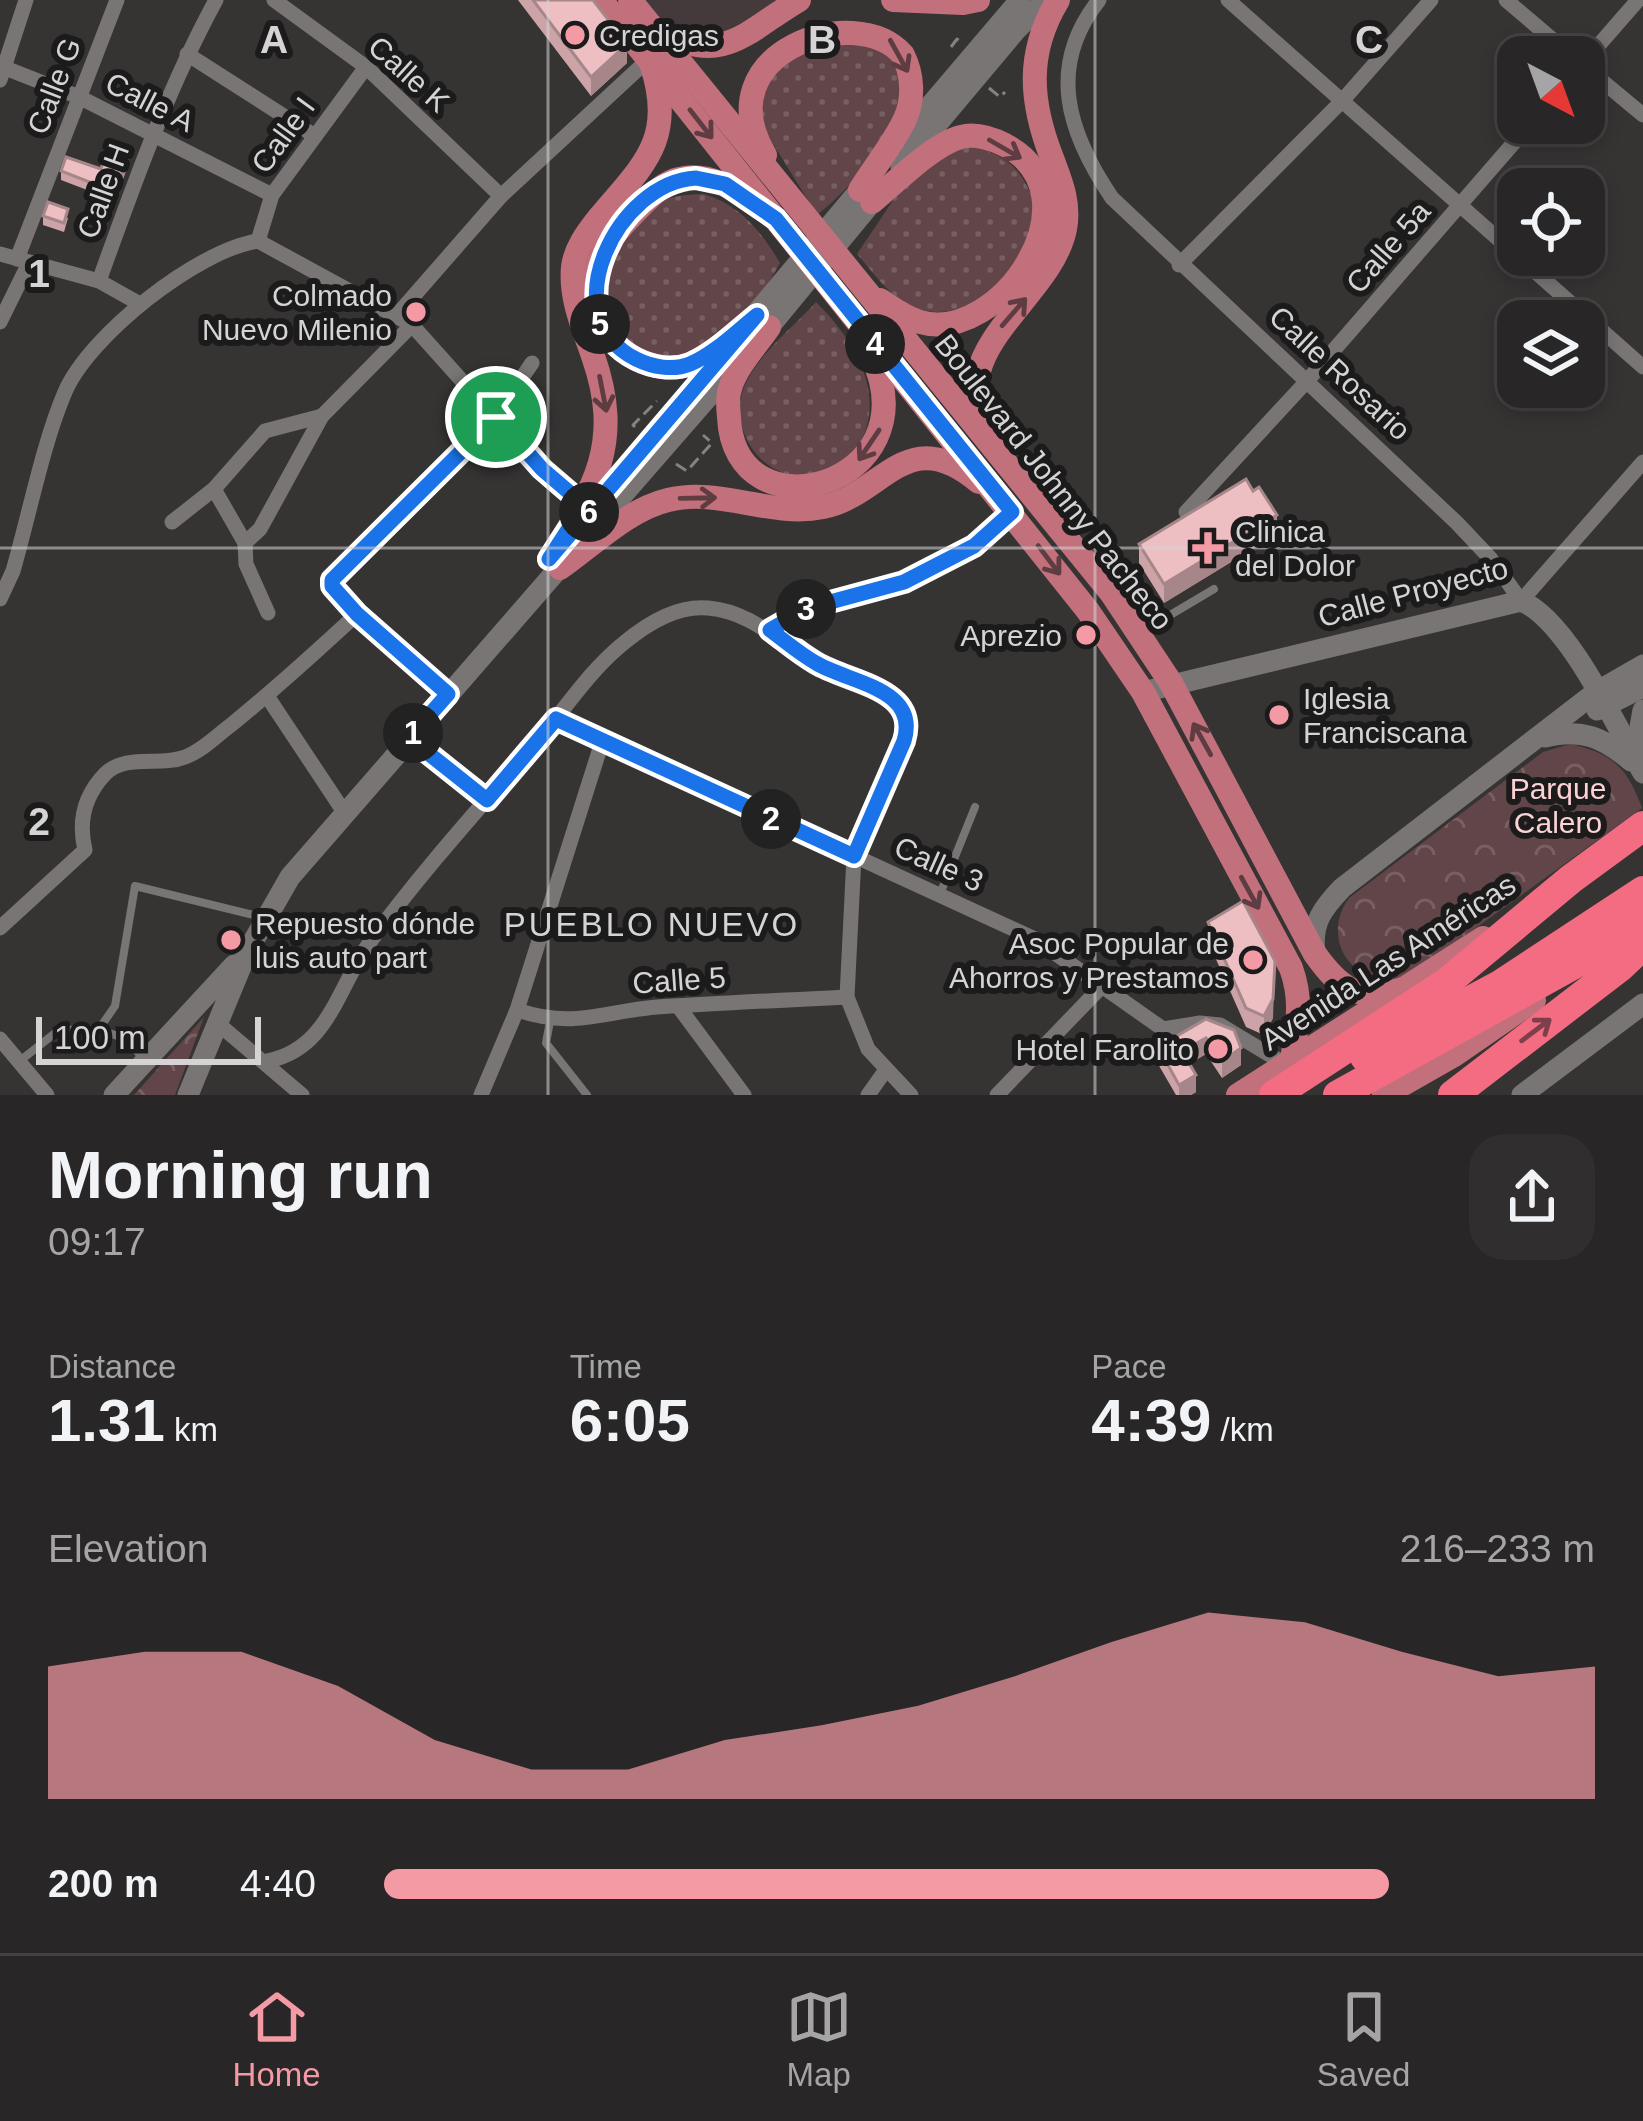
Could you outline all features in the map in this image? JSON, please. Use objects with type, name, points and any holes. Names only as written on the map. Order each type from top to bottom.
[{"type":"highway","points":[[1274,1095],[1446,983],[1643,826]]},
{"type":"highway","points":[[1297,1095],[1500,985],[1643,892]]},
{"type":"highway","points":[[1338,1095],[1643,922]]},
{"type":"highway","points":[[1453,1095],[1643,945]]},
{"type":"main road","name":"Boulevard Johnny Pacheco","points":[[601,0],[785,211]]},
{"type":"main road","name":"Boulevard Johnny Pacheco","points":[[630,0],[1143,692],[1292,968],[1300,992],[1300,1013],[1288,1062]]},
{"type":"main road","points":[[649,24],[679,41],[716,47],[746,37],[799,0]]},
{"type":"main road","points":[[893,0],[978,0]]},
{"type":"main road","points":[[555,563],[849,218],[1020,0]]},
{"type":"main road","points":[[866,196],[1046,0]]},
{"type":"main road","points":[[1027,488],[983,421],[976,384],[988,345],[1043,279],[1065,229],[1066,195],[1040,127],[1031,75],[1045,21],[1058,0]]},
{"type":"main road","points":[[785,211],[753,128],[751,94],[771,49],[809,20],[845,15],[867,21],[897,44],[906,61],[912,87],[906,117],[866,196]]},
{"type":"main road","points":[[555,563],[602,463],[608,422],[601,378],[574,303],[573,265],[591,228],[646,160],[659,136],[658,84],[650,58]]},
{"type":"main road","points":[[848,292],[922,323],[952,322],[996,299],[1025,265],[1045,226],[1046,206],[1037,176],[1015,150],[978,136],[960,137],[866,196]]},
{"type":"main road","points":[[771,312],[690,364],[648,365],[622,352],[600,324],[598,263],[622,224],[657,190],[677,179],[725,184],[785,211]]},
{"type":"main road","name":"Boulevard Johnny Pacheco","points":[[848,292],[1027,488],[1112,594],[1171,683],[1315,953],[1333,978],[1353,992],[1402,988]]},
{"type":"main road","points":[[771,312],[730,386],[730,443],[747,467],[773,483],[805,488],[839,477],[867,453],[886,414],[883,381],[848,292]]},
{"type":"main road","points":[[188,1095],[247,952],[290,877],[448,694],[502,615],[687,422],[771,312]]},
{"type":"main road","points":[[555,563],[644,509],[669,500],[707,495],[774,509],[819,508],[839,503],[889,469],[918,459],[945,461],[1010,509]]},
{"type":"main road","name":"Calle Proyecto","points":[[1143,692],[1521,601]]},
{"type":"main road","name":"Calle Rosario","points":[[1521,601],[1534,606],[1558,630],[1642,771]]},
{"type":"main road","points":[[1602,700],[1643,665]]},
{"type":"main road","points":[[1315,953],[1318,916],[1342,888],[1530,741],[1602,700],[1643,687]]},
{"type":"main road","points":[[1642,771],[1638,738],[1643,710]]},
{"type":"main road","points":[[1530,741],[1570,730],[1589,733],[1642,771]]},
{"type":"main road","name":"Avenida Las Américas","points":[[1238,1095],[1571,879]]},
{"type":"main road","points":[[1286,892],[1308,898],[1342,888]]},
{"type":"main road","points":[[1384,1095],[1454,1055],[1607,946]]},
{"type":"main road","points":[[114,1095],[247,952]]},
{"type":"main road","points":[[1522,1095],[1643,1004]]},
{"type":"street","points":[[1,71],[26,0]]},
{"type":"street","name":"Calle G","points":[[0,322],[117,0]]},
{"type":"street","name":"Calle H","points":[[99,281],[152,132],[216,0]]},
{"type":"street","name":"Calle K","points":[[274,0],[366,67],[501,196]]},
{"type":"street","name":"Calle Rosario","points":[[1099,0],[1078,32],[1069,58],[1067,88],[1089,165],[1112,198],[1457,523],[1521,601]]},
{"type":"street","points":[[1228,0],[1643,367]]},
{"type":"street","points":[[1179,265],[1342,100],[1431,0]]},
{"type":"street","points":[[1506,0],[1548,36]]},
{"type":"street","points":[[1605,39],[1638,0]]},
{"type":"street","points":[[187,54],[315,136]]},
{"type":"street","points":[[397,315],[501,196],[650,58]]},
{"type":"street","name":"Calle I","points":[[258,241],[272,196],[366,67]]},
{"type":"street","name":"Calle A","points":[[1,71],[79,97],[272,196]]},
{"type":"street","points":[[1605,82],[1643,115]]},
{"type":"street","name":"Calle 5a","points":[[1186,512],[1513,144]]},
{"type":"street","points":[[0,599],[66,390],[140,304],[176,277],[240,244],[258,241],[412,325],[524,450]]},
{"type":"street","points":[[0,254],[99,281],[140,304]]},
{"type":"street","points":[[245,543],[260,529],[322,416],[412,325]]},
{"type":"street","points":[[448,694],[334,592],[332,580],[496,417],[532,363]]},
{"type":"street","points":[[172,522],[214,489],[265,431],[322,416]]},
{"type":"street","name":"Calle Proyecto","points":[[1521,601],[1643,462]]},
{"type":"street","points":[[214,489],[245,543],[246,564],[268,613]]},
{"type":"street","points":[[267,1061],[287,1057],[315,1037],[371,941],[596,667],[655,621],[682,609],[706,608],[734,613],[770,630],[817,664],[885,692],[906,713],[904,741],[854,856],[847,997],[868,1049],[911,1095]]},
{"type":"street","points":[[0,928],[85,850],[80,834],[82,814],[108,771],[124,763],[165,763],[195,752],[267,696],[357,614]]},
{"type":"street","points":[[267,696],[344,812]]},
{"type":"street","name":"Calle 3","points":[[556,719],[1035,939],[1163,1029],[1220,1025],[1288,1062]]},
{"type":"street","points":[[409,738],[487,800]]},
{"type":"street","points":[[481,1095],[518,1010],[602,742]]},
{"type":"street","points":[[997,1095],[1102,985]]},
{"type":"street","name":"Calle 5","points":[[518,1010],[550,1021],[678,1006],[847,997]]},
{"type":"street","points":[[678,1006],[744,1095]]},
{"type":"street","points":[[217,1022],[302,1095]]},
{"type":"street","points":[[0,1039],[47,1095]]},
{"type":"street","points":[[868,1095],[885,1071]]},
{"type":"lane","points":[[770,630],[808,608],[904,582],[974,546],[1010,509]]},
{"type":"lane","points":[[1138,634],[1214,590]]},
{"type":"lane","points":[[940,894],[975,807]]},
{"type":"lane","points":[[99,1029],[115,1006],[135,886],[264,917]]},
{"type":"lane","points":[[550,1021],[546,1042],[587,1095]]},
{"type":"lane","points":[[19,1062],[59,1030],[99,1029],[128,1040],[145,1061]]},
{"type":"path","points":[[951,47],[957,39],[964,45]]},
{"type":"path","points":[[993,91],[1000,97],[1005,92]]},
{"type":"path","points":[[659,453],[686,471],[699,460],[712,443],[687,422]]},
{"type":"path","points":[[524,450],[584,505]]},
{"type":"shaded area","points":[[636,0],[776,0],[741,29],[701,40],[645,12]]},
{"type":"green space","points":[[820,28],[890,53],[907,92],[870,159],[817,215],[761,124],[763,75]]},
{"type":"green space","points":[[972,146],[1017,170],[1041,216],[1022,259],[988,294],[942,312],[911,306],[888,289],[857,254],[908,178],[928,161]]},
{"type":"green space","points":[[704,194],[748,221],[780,263],[761,293],[723,335],[673,359],[640,354],[616,329],[608,312],[603,295],[604,262],[651,207],[678,196]]},
{"type":"green space","points":[[816,302],[854,350],[869,392],[866,428],[851,455],[826,471],[798,476],[770,467],[748,442],[740,403],[762,358]]},
{"type":"green space","name":"Parque Calero","points":[[1570,744],[1616,764],[1642,808],[1413,971],[1385,979],[1356,969],[1340,945],[1338,930],[1349,898],[1543,752]]},
{"type":"green space","points":[[204,1017],[175,1095],[134,1095]]},
{"type":"building","points":[[533,0],[593,0],[627,44],[591,77]]},
{"type":"building","points":[[106,153],[127,159],[109,209],[91,203],[97,185],[61,171],[66,157],[101,169]]},
{"type":"building","points":[[48,202],[68,209],[64,223],[43,216]]},
{"type":"building","points":[[1246,479],[1253,491],[1259,487],[1277,515],[1164,584],[1139,544]]},
{"type":"building","points":[[1243,901],[1275,961],[1273,999],[1264,1016],[1246,1008],[1208,922]]},
{"type":"building","points":[[1206,1019],[1234,1030],[1241,1048],[1222,1061],[1206,1038],[1182,1051],[1196,1075],[1179,1085],[1158,1047]]},
{"type":"place","name":"Credigas","points":[[575,35]]},
{"type":"place","name":"Colmado Nuevo Milenio","points":[[416,312]]},
{"type":"place","name":"Clinica del Dolor","points":[[1208,548]]},
{"type":"place","name":"Aprezio","points":[[1086,635]]},
{"type":"place","name":"Iglesia Franciscana","points":[[1279,715]]},
{"type":"place","name":"Repuesto dónde luis auto part","points":[[231,940]]},
{"type":"place","name":"Asoc Popular de Ahorros y Prestamos","points":[[1253,960]]},
{"type":"place","name":"Hotel Farolito","points":[[1218,1049]]},
{"type":"district","name":"PUEBLO NUEVO","points":[[652,924]]},
{"type":"route","points":[[696,178],[725,184],[776,219],[1012,512],[974,546],[904,582],[808,608],[770,630],[817,664],[885,692],[906,713],[904,741],[854,856],[556,719],[487,800],[409,738],[448,694],[334,592],[332,580],[496,417],[542,469],[584,505],[549,559],[757,315],[690,364],[648,365],[622,352],[600,324],[596,293],[598,263],[622,224],[657,190],[677,179],[696,178]]}]
